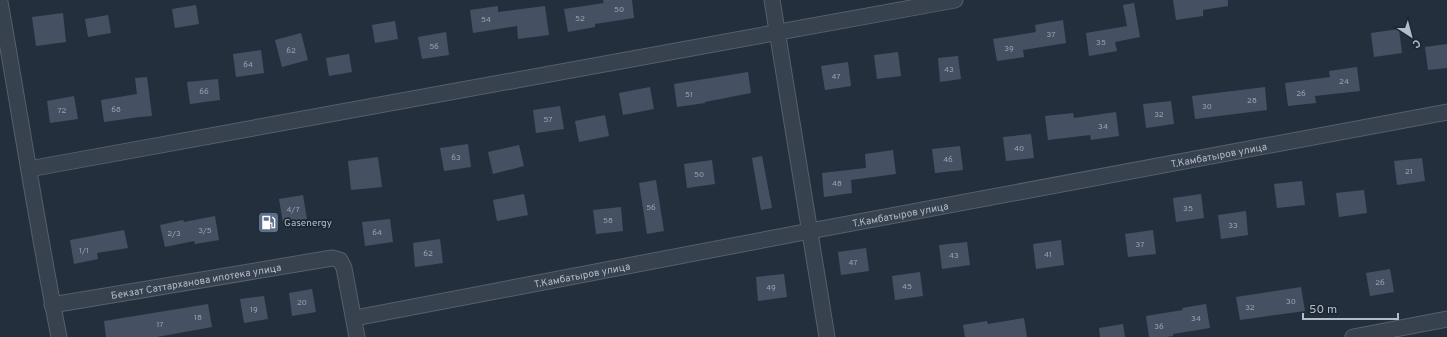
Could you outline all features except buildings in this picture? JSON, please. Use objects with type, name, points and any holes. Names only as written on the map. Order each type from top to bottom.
[{"type":"street","points":[[772,0],[827,337]]},
{"type":"street","points":[[29,168],[954,0]]},
{"type":"street","points":[[0,2],[52,305],[59,337]]},
{"type":"street","name":"Т.Камбатыров улица","points":[[354,318],[1447,112]]},
{"type":"street","name":"Бекзат Саттарханова ипотека улица","points":[[52,305],[332,258],[340,260],[344,268],[354,318]]},
{"type":"street","points":[[354,318],[358,337]]},
{"type":"street","points":[[1352,337],[1447,319]]},
{"type":"place","name":"Gasenergy","points":[[268,222]]}]
